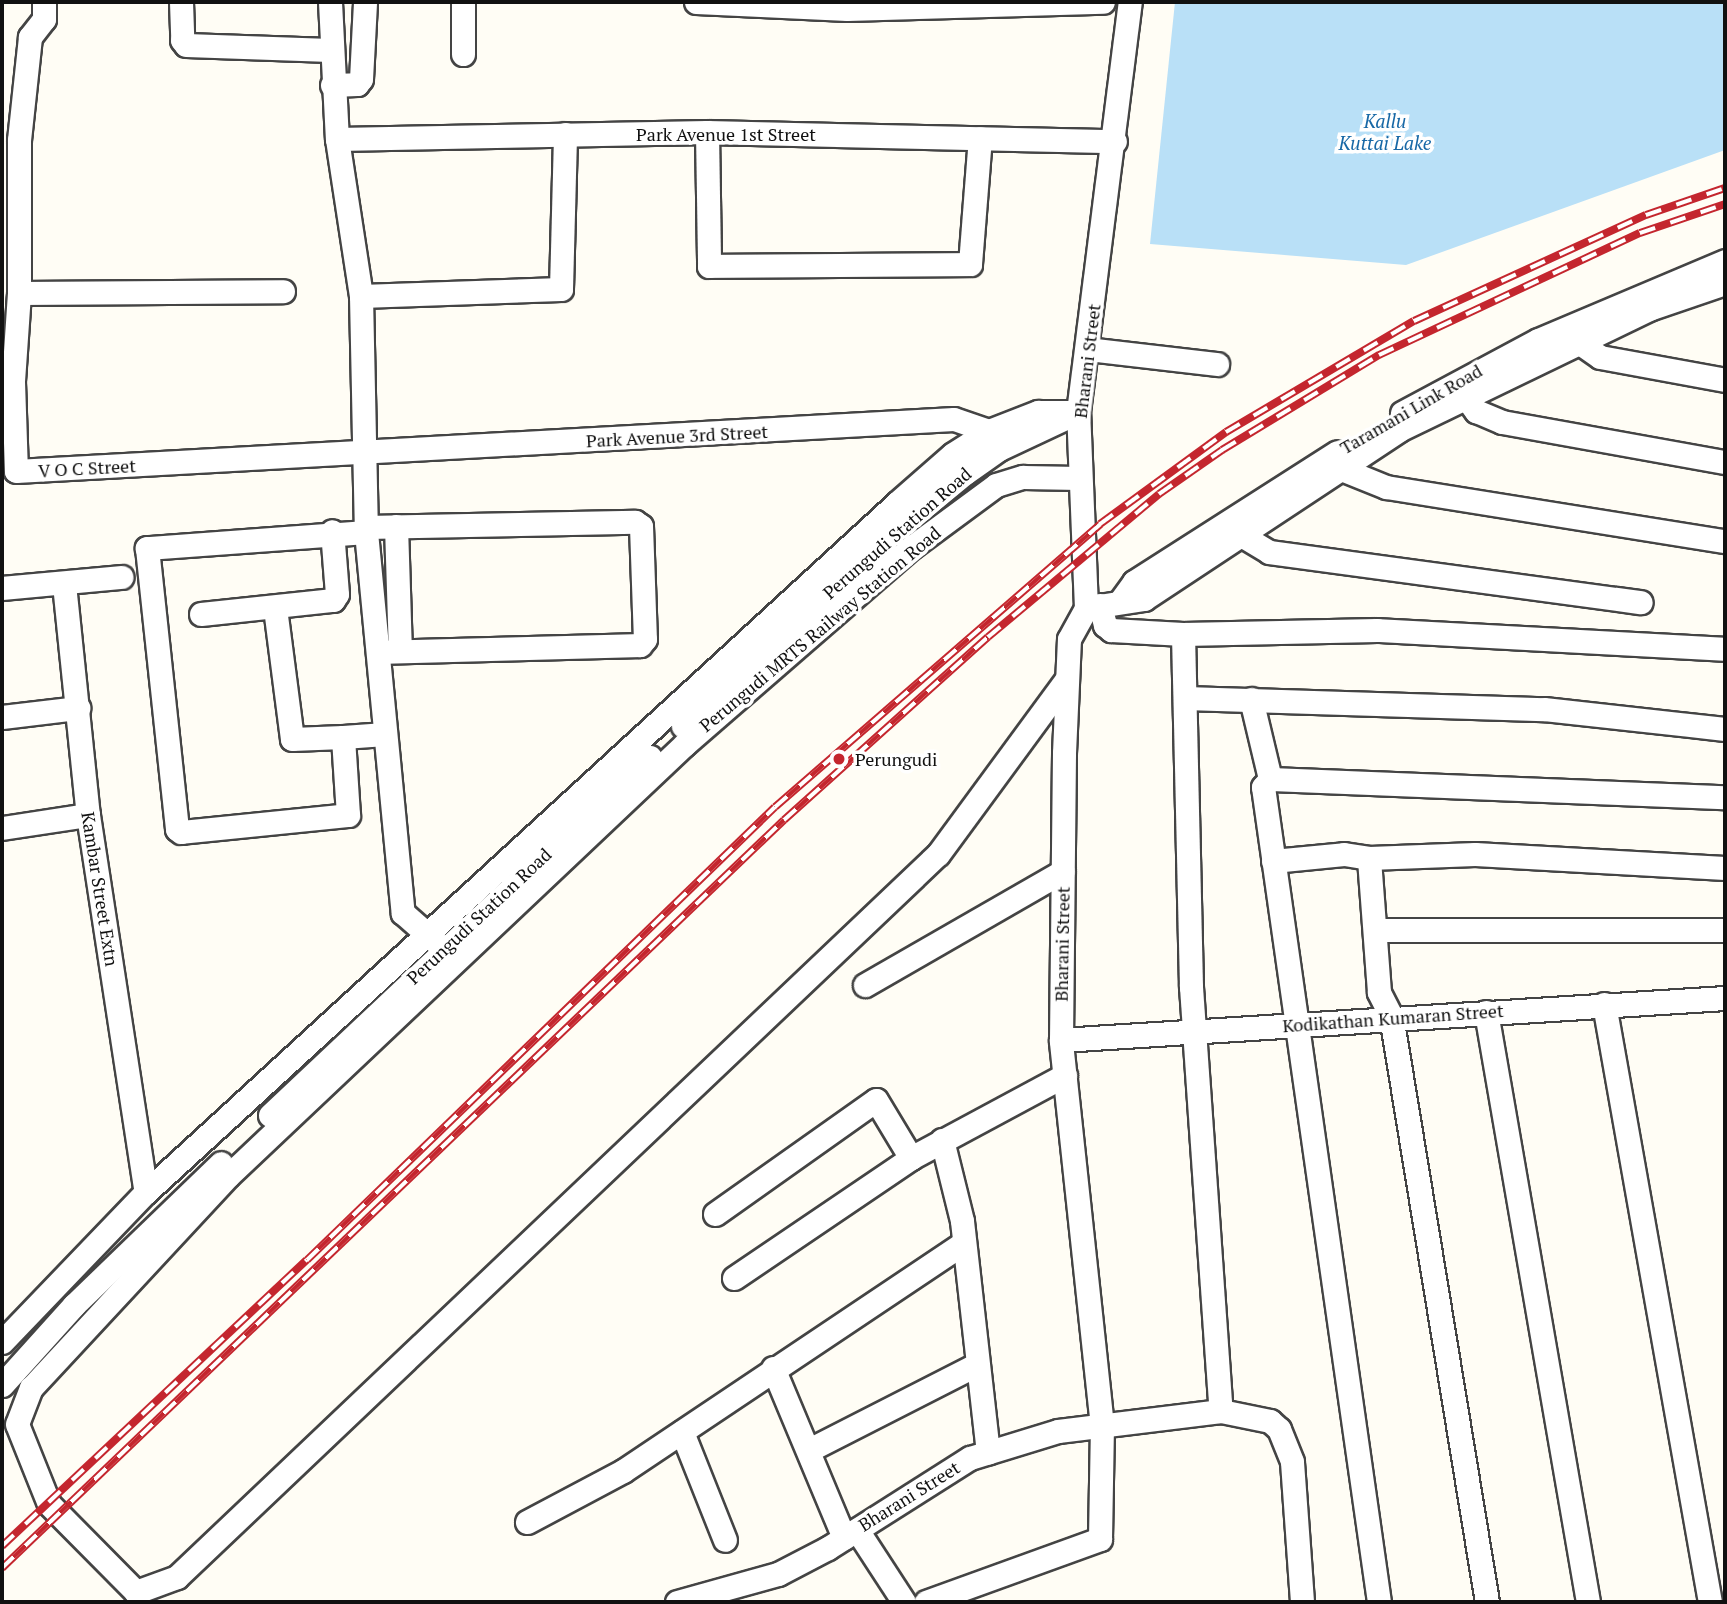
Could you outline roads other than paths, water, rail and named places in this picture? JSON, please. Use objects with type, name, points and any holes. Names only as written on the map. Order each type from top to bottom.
[{"type":"street","points":[[181,2],[182,40],[186,45],[330,50]]},
{"type":"street","points":[[330,2],[330,50],[337,139],[361,296],[366,529],[389,652]]},
{"type":"street","points":[[332,85],[357,84],[361,79],[365,2]]},
{"type":"street","points":[[463,2],[463,54]]},
{"type":"street","points":[[696,2],[847,5],[1103,2]]},
{"type":"street","name":"Bharani Street","points":[[677,1602],[778,1574],[850,1534],[970,1458],[1058,1432],[1102,1426],[1061,1040],[1066,680],[1069,639],[1102,604],[1079,478],[1078,412],[1115,141],[1130,2]]},
{"type":"street","name":"V O C Street","points":[[44,10],[30,37],[19,141],[19,293],[13,382],[16,471],[363,455]]},
{"type":"street","points":[[707,132],[709,266],[970,264],[980,138]]},
{"type":"street","name":"Park Avenue 1st Street","points":[[337,139],[707,132],[1115,141]]},
{"type":"street","points":[[361,296],[561,289],[565,134]]},
{"type":"street","name":"Taramani Link Road","points":[[1102,604],[1439,390],[1538,340],[1725,261]]},
{"type":"street","name":"Taramani Link Road","points":[[1102,604],[1144,599],[1339,468],[1465,396],[1649,309],[1725,283]]},
{"type":"street","points":[[19,293],[283,291]]},
{"type":"street","points":[[1580,343],[1600,357],[1725,380]]},
{"type":"street","points":[[1087,349],[1217,364]]},
{"type":"street","points":[[1465,396],[1476,411],[1502,422],[1725,462]]},
{"type":"street","name":"Perungudi Station Road","points":[[2,1342],[146,1192],[426,933],[953,454],[989,431],[1038,412],[1078,412]]},
{"type":"street","name":"Perungudi Station Road","points":[[4,1381],[74,1305],[443,949],[521,889],[891,534],[999,449],[1078,412]]},
{"type":"street","name":"Park Avenue 3rd Street","points":[[363,455],[954,419],[989,431]]},
{"type":"street","points":[[1339,468],[1385,487],[1725,541]]},
{"type":"street","name":"Perungudi MRTS Railway Station Road","points":[[521,889],[912,547],[996,485],[1023,477],[1079,478]]},
{"type":"street","points":[[343,737],[348,815],[181,832],[177,829],[147,548],[396,526],[635,522],[641,526],[643,643],[389,652]]},
{"type":"street","points":[[396,526],[385,734],[403,913],[443,949]]},
{"type":"street","points":[[201,614],[275,608],[335,598],[332,531]]},
{"type":"street","points":[[1241,536],[1269,552],[1641,602]]},
{"type":"street","points":[[2,588],[121,578]]},
{"type":"street","name":"Kambar Street Extn","points":[[64,584],[88,815],[146,1192]]},
{"type":"street","points":[[1102,604],[1105,625],[1111,630],[1183,634],[1377,630],[1725,649]]},
{"type":"street","points":[[275,608],[292,739],[385,734]]},
{"type":"street","points":[[1183,634],[1195,1031],[1221,1411]]},
{"type":"street","points":[[521,889],[228,1176],[31,1388],[17,1424],[49,1504],[136,1592],[177,1577],[938,854],[1066,680]]},
{"type":"street","points":[[1185,698],[1544,709],[1725,729]]},
{"type":"street","points":[[1251,699],[1270,779]]},
{"type":"street","points":[[2,717],[78,708]]},
{"type":"street","points":[[1270,779],[1725,797]]},
{"type":"street","points":[[1270,779],[1263,787],[1293,1024],[1379,1602]]},
{"type":"street","points":[[2,828],[88,815]]},
{"type":"street","points":[[1273,861],[1344,854],[1368,859],[1475,855],[1725,868]]},
{"type":"street","points":[[1368,859],[1376,930],[1379,992],[1391,1016],[1487,1602]]},
{"type":"street","points":[[865,985],[1063,871]]},
{"type":"street","points":[[1376,930],[1725,930]]},
{"type":"street","name":"Kodikathan Kumaran Street","points":[[1061,1040],[1391,1016],[1725,998]]},
{"type":"street","points":[[1604,1004],[1710,1602]]},
{"type":"street","points":[[1486,1012],[1588,1602]]},
{"type":"street","points":[[734,1278],[912,1158],[1065,1075]]},
{"type":"street","points":[[715,1214],[876,1100],[912,1158]]},
{"type":"street","points":[[942,1140],[964,1242],[988,1453]]},
{"type":"street","points":[[527,1522],[623,1471],[964,1242]]},
{"type":"street","points":[[809,1450],[976,1365]]},
{"type":"street","points":[[773,1368],[850,1534],[904,1602]]},
{"type":"street","points":[[4,1381],[31,1388]]},
{"type":"street","points":[[926,1602],[1100,1539],[1102,1426],[1221,1411],[1270,1421],[1279,1429],[1292,1462],[1302,1602]]},
{"type":"street","points":[[682,1432],[725,1540]]},
{"type":"water","name":"Kallu Kuttai Lake","points":[[1175,2],[1725,2],[1725,150],[1406,265],[1150,244]]},
{"type":"railway","points":[[2,1546],[307,1260],[775,807],[1100,524],[1226,432],[1414,321],[1646,215],[1725,188]]},
{"type":"railway","points":[[2,1568],[784,820],[988,637],[1159,494],[1222,450],[1379,355],[1640,233],[1725,204]]},
{"type":"place","name":"Perungudi","points":[[839,759]]}]
